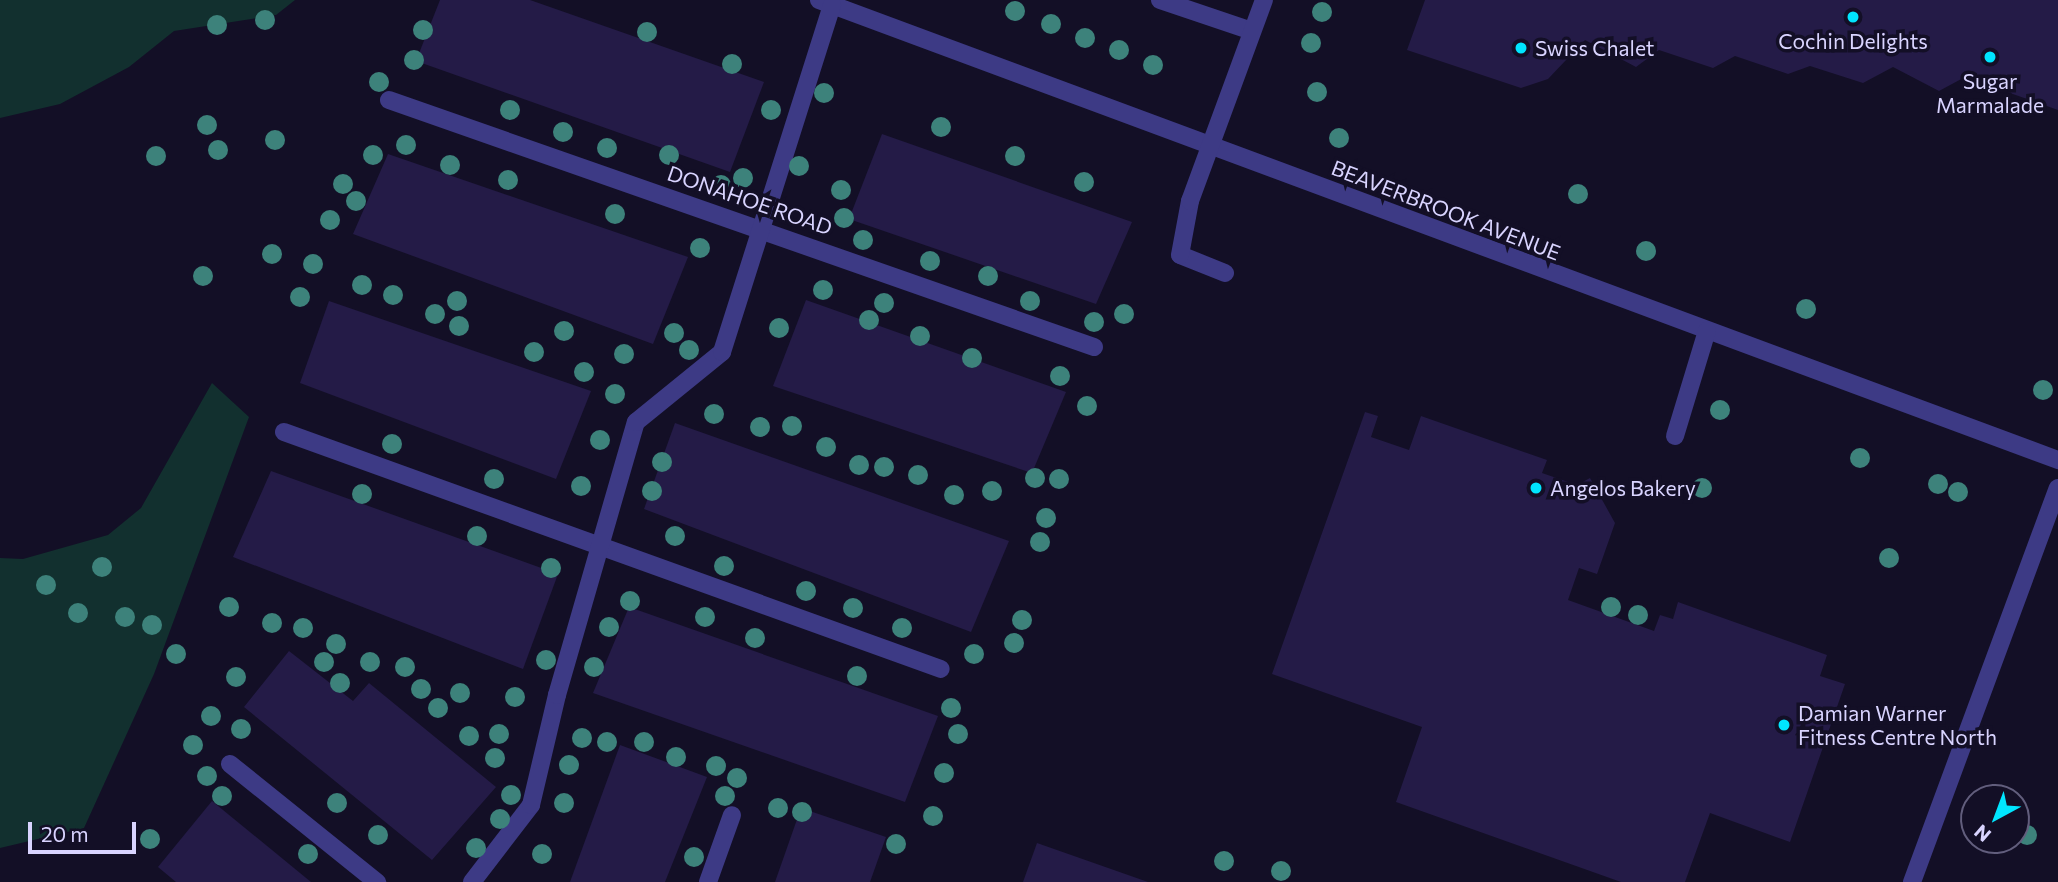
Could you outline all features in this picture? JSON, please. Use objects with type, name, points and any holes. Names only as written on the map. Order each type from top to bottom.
[{"type":"street","points":[[1160,0],[1252,31]]},
{"type":"street","points":[[1225,273],[1180,255],[1190,201],[1264,0]]},
{"type":"street","points":[[472,882],[531,805],[636,422],[722,352],[826,2]]},
{"type":"street","name":"BEAVERBROOK AVENUE","points":[[826,2],[2058,460]]},
{"type":"street","name":"DONAHOE ROAD","points":[[389,100],[761,228],[1094,347]]},
{"type":"street","points":[[1675,436],[1707,331]]},
{"type":"street","points":[[284,432],[941,669]]},
{"type":"street","points":[[1912,882],[2058,488]]},
{"type":"street","points":[[230,764],[377,882]]},
{"type":"street","points":[[708,882],[732,815]]},
{"type":"green space","points":[[0,0],[295,0],[276,15],[174,31],[129,67],[60,104],[0,118]]},
{"type":"green space","points":[[212,383],[249,417],[154,674],[84,828],[0,848],[0,558],[23,559],[108,535],[141,508]]},
{"type":"building","points":[[440,0],[530,0],[764,82],[730,172],[416,61]]},
{"type":"building","points":[[1425,0],[2058,0],[2058,110],[1965,77],[1939,91],[1893,67],[1863,83],[1810,66],[1788,74],[1735,56],[1713,68],[1659,50],[1636,67],[1585,40],[1548,79],[1521,88],[1407,50]]},
{"type":"building","points":[[882,134],[1132,222],[1096,304],[849,219]]},
{"type":"building","points":[[388,154],[688,257],[653,344],[353,234]]},
{"type":"building","points":[[806,300],[1066,392],[1032,473],[773,386]]},
{"type":"building","points":[[329,301],[591,391],[556,479],[300,383]]},
{"type":"building","points":[[1365,412],[1378,416],[1371,437],[1409,450],[1421,416],[1547,460],[1542,473],[1577,485],[1590,478],[1615,523],[1597,574],[1579,568],[1568,600],[1654,631],[1660,615],[1673,619],[1678,602],[1827,655],[1820,676],[1845,684],[1790,842],[1710,813],[1685,882],[1621,882],[1396,802],[1422,727],[1272,674]]},
{"type":"building","points":[[675,423],[1009,541],[971,632],[644,509]]},
{"type":"building","points":[[271,471],[558,574],[523,669],[233,557]]},
{"type":"building","points":[[629,607],[938,716],[905,802],[593,693]]},
{"type":"building","points":[[289,651],[353,701],[369,683],[496,787],[432,860],[244,707]]},
{"type":"building","points":[[620,745],[707,777],[665,882],[570,882]]},
{"type":"building","points":[[212,801],[311,882],[176,882],[158,867]]},
{"type":"building","points":[[801,808],[886,837],[870,882],[775,882]]},
{"type":"building","points":[[1037,843],[1148,882],[1023,882]]},
{"type":"place","name":"Cochin Delights","points":[[1853,17]]},
{"type":"place","name":"Swiss Chalet","points":[[1521,48]]},
{"type":"place","name":"Sugar Marmalade","points":[[1990,57]]},
{"type":"place","name":"Angelos Bakery","points":[[1536,488]]},
{"type":"place","name":"Damian Warner Fitness Centre North","points":[[1784,725]]}]
